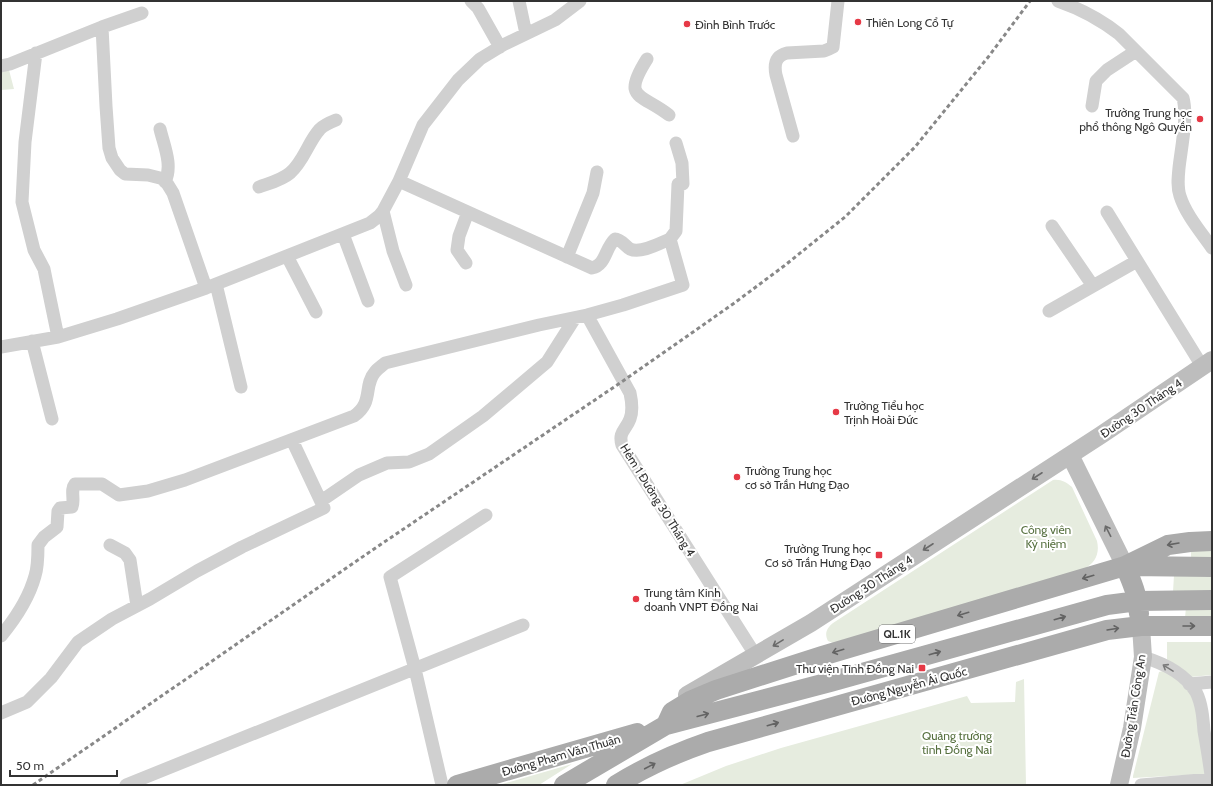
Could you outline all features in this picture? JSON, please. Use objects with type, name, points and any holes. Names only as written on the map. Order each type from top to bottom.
[{"type":"main road","name":"Đường 30 Tháng 4","points":[[669,718],[688,694],[811,623],[1070,455],[1207,363]]},
{"type":"main road","points":[[1070,455],[1133,584],[1138,601],[1141,626]]},
{"type":"main road","name":"Đường Nguyễn Ái Quốc","points":[[564,785],[669,718],[690,701],[704,694],[767,673],[1125,566],[1168,545],[1212,541]]},
{"type":"main road","name":"Đường Nguyễn Ái Quốc","points":[[1125,566],[1212,566]]},
{"type":"main road","name":"Đường Nguyễn Ái Quốc","points":[[669,718],[830,682],[1094,608],[1138,601],[1212,600]]},
{"type":"main road","name":"Đường Nguyễn Ái Quốc","points":[[616,785],[655,763],[708,742],[1101,632],[1141,626],[1212,626]]},
{"type":"main road","name":"Đường Trần Công An","points":[[1119,785],[1132,728],[1143,657],[1141,626]]},
{"type":"main road","points":[[756,656],[767,673]]},
{"type":"main road","name":"Đường Phạm Văn Thuận","points":[[457,785],[669,718]]},
{"type":"street","points":[[471,1],[478,8],[500,47]]},
{"type":"street","points":[[519,1],[526,34]]},
{"type":"street","points":[[1,346],[58,337],[117,319],[211,286],[370,223],[383,211],[399,181],[423,125],[458,80],[480,58],[555,20],[580,1]]},
{"type":"street","points":[[793,136],[774,66],[776,61],[783,54],[824,51],[833,47],[838,1]]},
{"type":"street","points":[[1058,1],[1100,19],[1119,34],[1183,98],[1184,120],[1178,179],[1179,195],[1184,206],[1212,248]]},
{"type":"street","points":[[1,66],[142,13]]},
{"type":"street","points":[[102,27],[109,148],[112,158],[120,170],[125,174],[154,176],[165,180],[173,193],[211,286],[241,387]]},
{"type":"street","points":[[1092,106],[1096,81],[1107,70],[1136,51]]},
{"type":"street","points":[[36,53],[25,142],[22,202],[34,250],[44,269],[58,337]]},
{"type":"street","points":[[647,59],[635,80],[634,86],[636,91],[644,100],[661,108],[669,115]]},
{"type":"street","points":[[259,187],[281,179],[290,173],[298,164],[313,138],[321,128],[336,120]]},
{"type":"street","points":[[160,129],[169,165],[166,182]]},
{"type":"street","points":[[399,181],[592,268],[597,267],[603,261],[615,238],[630,249],[641,250],[670,239],[676,231],[682,163],[676,143]]},
{"type":"street","points":[[567,258],[594,192],[598,172]]},
{"type":"street","points":[[383,211],[393,251],[406,284]]},
{"type":"street","points":[[466,263],[457,250],[459,236],[468,212]]},
{"type":"street","points":[[1107,212],[1137,261],[1207,363]]},
{"type":"street","points":[[1052,226],[1093,286]]},
{"type":"street","points":[[343,234],[368,301]]},
{"type":"street","points":[[1,636],[9,626],[27,596],[35,577],[38,545],[40,541],[57,528],[58,511],[60,508],[72,507],[74,502],[73,488],[75,484],[102,484],[119,495],[148,491],[185,480],[348,419],[360,412],[366,403],[372,378],[375,372],[385,363],[538,325],[581,317],[683,285],[670,239]]},
{"type":"street","points":[[287,256],[316,312]]},
{"type":"street","points":[[1049,312],[1137,261]]},
{"type":"street","points":[[321,501],[359,475],[387,463],[409,462],[429,454],[462,432],[547,362],[581,317]]},
{"type":"street","name":"Hẻm 1 Đường 30 Tháng 4","points":[[581,317],[630,394],[632,400],[631,418],[621,434],[620,440],[622,445],[756,656]]},
{"type":"street","points":[[32,341],[52,419]]},
{"type":"street","points":[[1,713],[27,702],[46,684],[66,660],[78,642],[112,619],[242,547],[324,508],[292,440]]},
{"type":"street","points":[[442,785],[415,669],[390,576],[486,515]]},
{"type":"street","points":[[110,545],[125,553],[130,560],[137,606]]},
{"type":"street","points":[[126,785],[523,625]]},
{"type":"street","points":[[1141,785],[1212,780],[1201,706],[1196,693],[1189,684],[1168,667],[1143,657]]},
{"type":"street","points":[[1189,684],[1212,682]]},
{"type":"green space","points":[[9,70],[14,89],[1,90],[1,72]]},
{"type":"green space","name":"Công viên Kỷ niệm","points":[[1053,480],[1063,481],[1072,487],[1097,541],[1098,550],[1096,558],[1088,567],[833,643],[828,641],[826,636],[827,631],[833,623]]},
{"type":"green space","points":[[1191,550],[1212,550],[1212,559],[1191,558]]},
{"type":"green space","points":[[1174,575],[1212,575],[1212,591],[1173,592]]},
{"type":"green space","points":[[1186,607],[1212,608],[1212,618],[1185,618]]},
{"type":"green space","points":[[1167,642],[1212,642],[1212,675],[1190,677],[1167,661]]},
{"type":"green space","points":[[1163,671],[1174,677],[1187,689],[1196,704],[1205,774],[1133,778],[1159,672]]},
{"type":"green space","name":"Quảng trường tỉnh Đồng Nai","points":[[1024,679],[1026,785],[680,785],[726,766],[781,748],[967,696],[971,703],[1015,702],[1016,682]]},
{"type":"green space","points":[[572,764],[539,785],[499,785]]},
{"type":"railway","points":[[33,785],[371,551],[623,381],[733,304],[784,266],[845,217],[915,147],[989,56],[1030,1]]},
{"type":"place","name":"Thiên Long Cổ Tự","points":[[858,22]]},
{"type":"place","name":"Đình Bình Trước","points":[[687,24]]},
{"type":"place","name":"Trường Trung học phổ thông Ngô Quyền","points":[[1200,119]]},
{"type":"place","name":"Trường Tiểu học Trịnh Hoài Đức","points":[[836,412]]},
{"type":"place","name":"Trường Trung học cơ sở Trần Hưng Đạo","points":[[737,477]]},
{"type":"place","name":"Trường Trung học Cơ sở Trần Hưng Đạo","points":[[879,555]]},
{"type":"place","name":"Trung tâm Kinh doanh VNPT Đồng Nai","points":[[636,599]]},
{"type":"place","name":"Thư viện Tỉnh Đồng Nai","points":[[922,668]]}]
